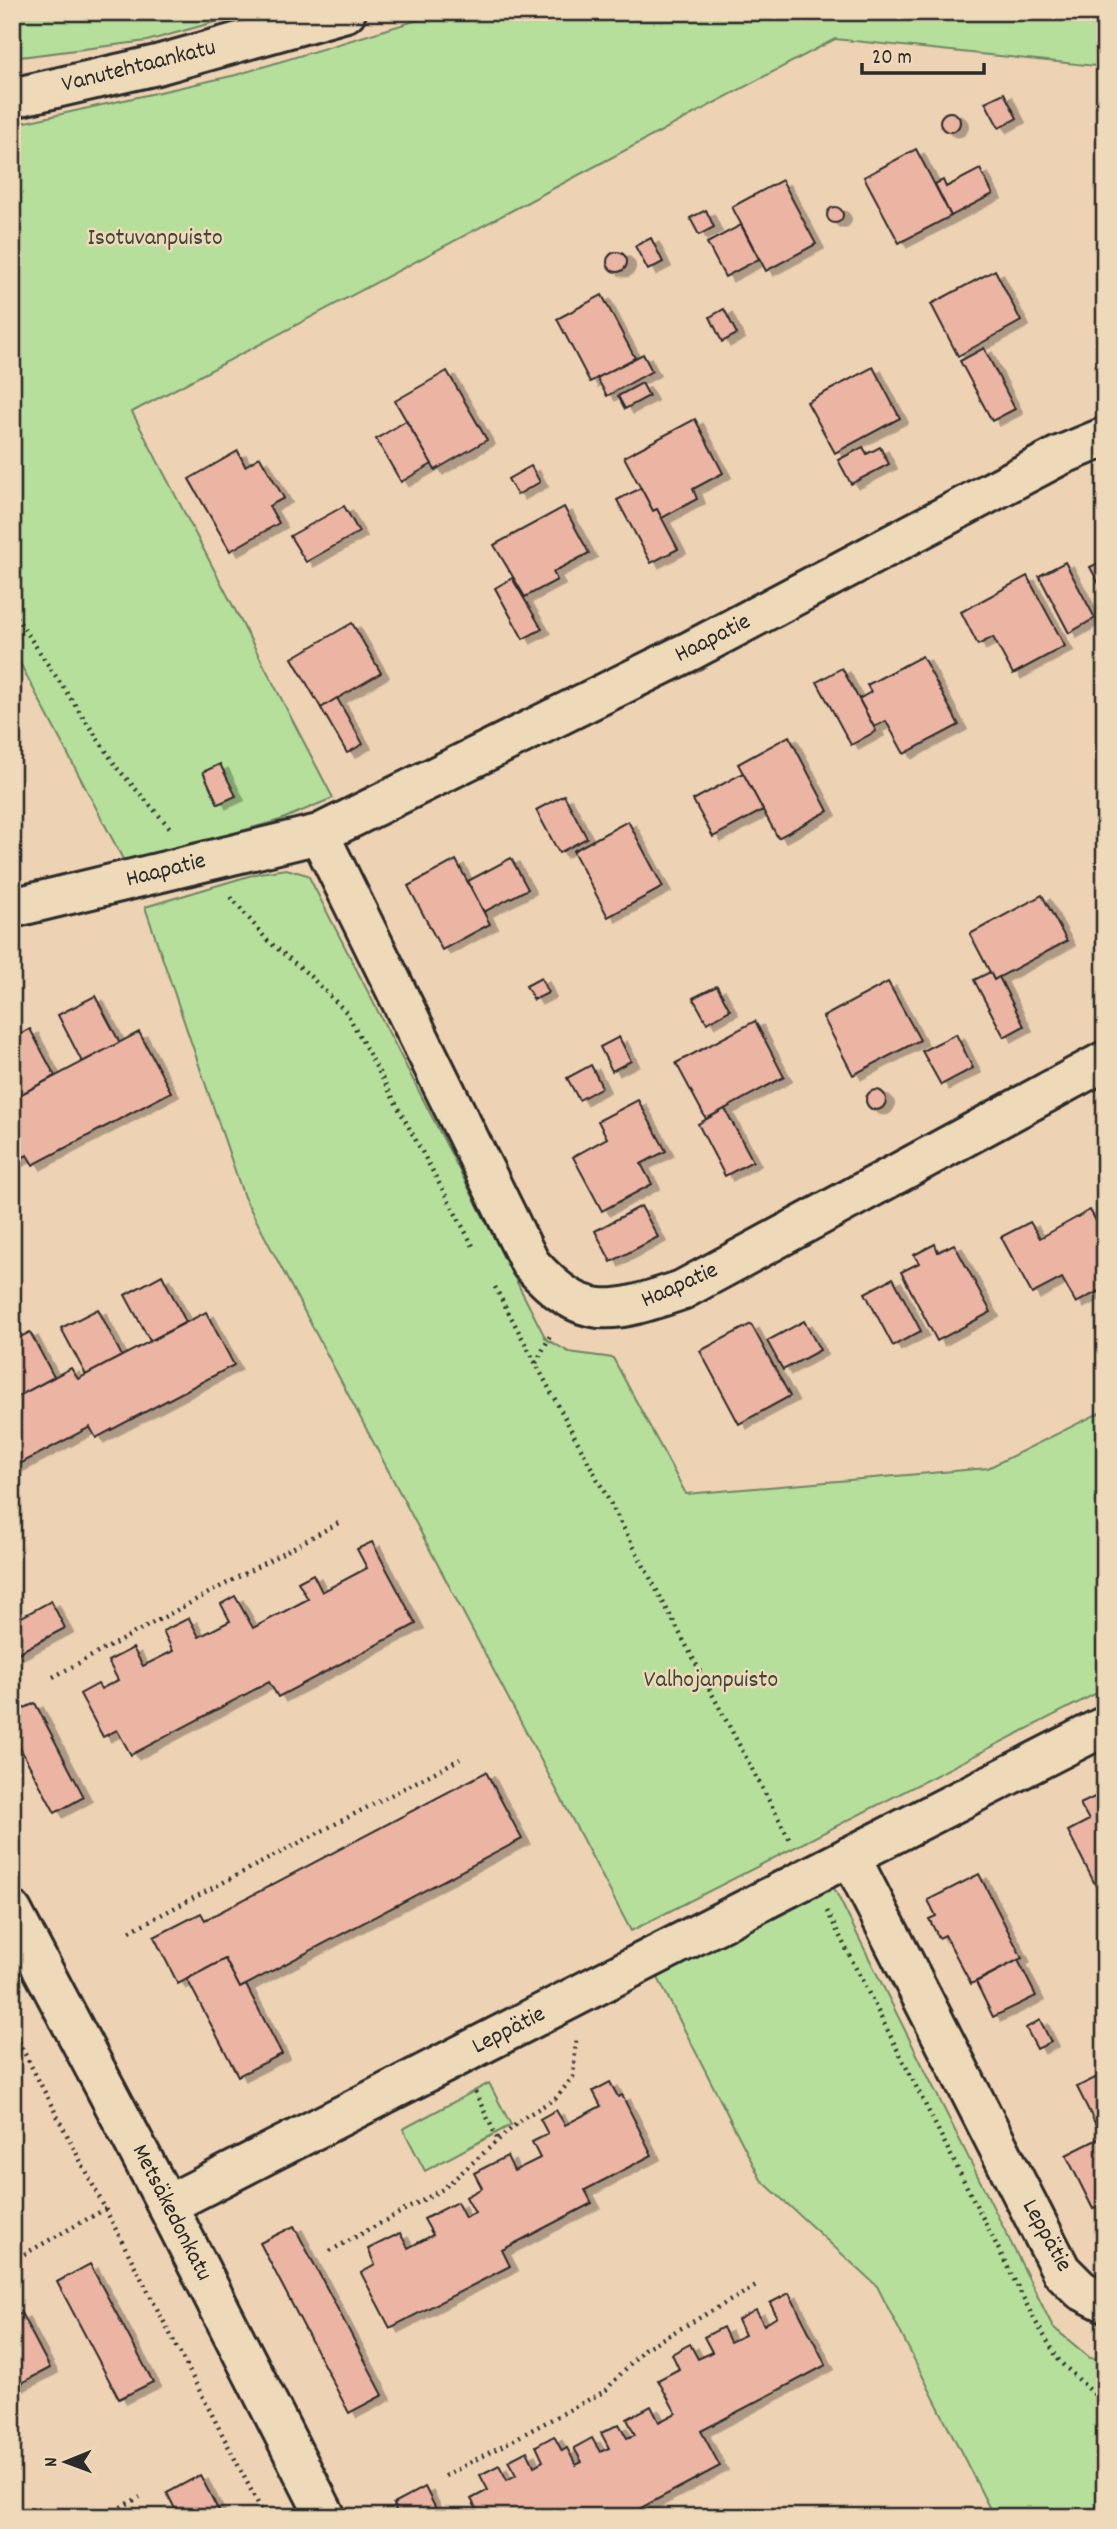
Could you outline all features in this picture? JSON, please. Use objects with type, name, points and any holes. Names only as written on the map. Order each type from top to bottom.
[{"type":"street","name":"Vanutehtaankatu","points":[[12,98],[158,65],[346,12]]},
{"type":"street","name":"Haapatie","points":[[12,908],[319,834],[692,650],[1059,456],[1105,437]]},
{"type":"street","name":"Haapatie","points":[[319,834],[530,1262],[554,1290],[588,1309],[633,1307],[682,1290],[1105,1061]]},
{"type":"street","name":"Leppätie","points":[[167,2205],[1105,1726]]},
{"type":"street","name":"Leppätie","points":[[850,1856],[1061,2270],[1080,2290],[1105,2302]]},
{"type":"street","name":"Metsäkedonkatu","points":[[12,1911],[167,2205],[326,2517]]},
{"type":"path","points":[[12,611],[118,769],[202,862],[267,940],[308,974],[347,1013],[477,1254]]},
{"type":"path","points":[[490,1278],[809,1875],[1034,2319],[1060,2362],[1105,2404]]},
{"type":"path","points":[[53,1677],[342,1521]]},
{"type":"path","points":[[130,1931],[460,1759]]},
{"type":"path","points":[[330,2251],[443,2189],[523,2118],[556,2098],[573,2077],[577,2052],[573,1998]]},
{"type":"path","points":[[12,2029],[265,2517]]},
{"type":"path","points":[[457,2057],[498,2140]]},
{"type":"path","points":[[12,2261],[107,2208]]},
{"type":"path","points":[[445,2476],[604,2391],[644,2349],[758,2285]]},
{"type":"path","points":[[102,2517],[140,2497]]},
{"type":"green space","points":[[12,12],[251,12],[147,41],[12,58]]},
{"type":"green space","name":"Isotuvanpuisto","points":[[444,12],[1105,12],[1105,67],[835,39],[132,412],[333,798],[280,820],[125,863],[12,648],[12,125],[236,75]]},
{"type":"green space","name":"Valhojanpuisto","points":[[286,869],[308,875],[546,1339],[569,1352],[613,1358],[686,1494],[988,1468],[1105,1410],[1105,1689],[631,1931],[244,1197],[145,907],[259,873]]},
{"type":"green space","points":[[832,1884],[1053,2327],[1090,2358],[1105,2360],[1105,2517],[994,2517],[877,2286],[761,2180],[655,1972]]},
{"type":"green space","points":[[489,2083],[511,2125],[425,2171],[403,2129]]},
{"type":"building","points":[[1004,93],[1017,118],[999,128],[985,102]]},
{"type":"building","points":[[950,112],[957,115],[960,122],[957,129],[950,132],[943,129],[940,122],[943,115]]},
{"type":"building","points":[[916,149],[951,216],[899,243],[864,177]]},
{"type":"building","points":[[980,169],[993,194],[951,216],[935,184],[943,180],[946,187]]},
{"type":"building","points":[[782,180],[816,244],[766,271],[732,207]]},
{"type":"building","points":[[835,207],[841,209],[841,221],[835,223],[829,221],[827,215],[829,209]]},
{"type":"building","points":[[706,210],[714,227],[699,235],[690,218]]},
{"type":"building","points":[[741,225],[759,259],[725,277],[707,243]]},
{"type":"building","points":[[651,238],[663,262],[648,270],[635,246]]},
{"type":"building","points":[[617,252],[624,255],[627,262],[624,269],[617,272],[610,269],[607,262],[610,255]]},
{"type":"building","points":[[995,270],[1021,321],[958,356],[931,304]]},
{"type":"building","points":[[602,295],[635,358],[590,382],[557,319]]},
{"type":"building","points":[[724,309],[737,334],[722,342],[710,317]]},
{"type":"building","points":[[984,348],[1015,409],[992,421],[960,361]]},
{"type":"building","points":[[643,354],[652,371],[607,396],[597,378]]},
{"type":"building","points":[[873,367],[900,418],[835,453],[807,402]]},
{"type":"building","points":[[447,371],[487,440],[435,470],[395,401]]},
{"type":"building","points":[[642,383],[649,396],[625,409],[618,396]]},
{"type":"building","points":[[695,419],[723,473],[693,489],[697,499],[662,518],[657,509],[653,511],[624,457]]},
{"type":"building","points":[[406,421],[432,464],[401,482],[376,439]]},
{"type":"building","points":[[863,447],[867,454],[880,447],[889,464],[851,484],[838,460]]},
{"type":"building","points":[[238,451],[245,466],[260,457],[284,498],[269,506],[279,523],[230,551],[189,479]]},
{"type":"building","points":[[531,466],[540,482],[517,495],[508,479]]},
{"type":"building","points":[[641,488],[653,511],[657,509],[678,549],[651,563],[617,500]]},
{"type":"building","points":[[344,506],[359,532],[306,562],[290,536]]},
{"type":"building","points":[[564,507],[589,553],[553,572],[557,580],[525,597],[494,545]]},
{"type":"building","points":[[1105,560],[1105,595],[1090,567]]},
{"type":"building","points":[[1065,562],[1095,618],[1069,633],[1039,576]]},
{"type":"building","points":[[1027,576],[1065,646],[1013,674],[993,637],[978,645],[961,612]]},
{"type":"building","points":[[512,578],[542,629],[523,639],[495,588]]},
{"type":"building","points":[[352,623],[381,673],[321,708],[292,658]]},
{"type":"building","points":[[922,656],[959,725],[904,754],[886,721],[874,727],[859,699],[871,692],[867,685]]},
{"type":"building","points":[[842,668],[876,731],[851,745],[817,682]]},
{"type":"building","points":[[337,698],[363,744],[347,753],[321,708]]},
{"type":"building","points":[[789,736],[828,811],[778,838],[738,764]]},
{"type":"building","points":[[220,764],[236,796],[218,804],[203,772]]},
{"type":"building","points":[[743,773],[763,810],[713,837],[693,800]]},
{"type":"building","points":[[564,795],[587,838],[559,853],[536,810]]},
{"type":"building","points":[[628,821],[663,887],[608,917],[573,851]]},
{"type":"building","points":[[511,858],[528,889],[484,912],[468,881]]},
{"type":"building","points":[[456,860],[490,924],[442,950],[408,886]]},
{"type":"building","points":[[1042,895],[1067,941],[994,980],[970,934]]},
{"type":"building","points":[[990,972],[994,980],[999,977],[1024,1026],[1004,1037],[974,980]]},
{"type":"building","points":[[541,978],[548,993],[534,1000],[526,986]]},
{"type":"building","points":[[888,982],[920,1040],[853,1075],[823,1017]]},
{"type":"building","points":[[717,986],[730,1010],[707,1023],[693,998]]},
{"type":"building","points":[[95,996],[120,1043],[82,1062],[58,1015]]},
{"type":"building","points":[[755,1021],[784,1077],[706,1119],[676,1063]]},
{"type":"building","points":[[30,1029],[55,1076],[18,1096],[12,1084],[12,1039]]},
{"type":"building","points":[[139,1032],[171,1092],[33,1165],[27,1155],[12,1163],[12,1099]]},
{"type":"building","points":[[956,1034],[973,1068],[941,1085],[922,1051]]},
{"type":"building","points":[[619,1037],[631,1061],[612,1071],[600,1047]]},
{"type":"building","points":[[591,1065],[602,1087],[579,1100],[567,1078]]},
{"type":"building","points":[[876,1090],[883,1093],[886,1100],[883,1107],[876,1110],[869,1107],[866,1100],[869,1093]]},
{"type":"building","points":[[638,1100],[666,1151],[641,1164],[652,1184],[602,1211],[573,1157],[607,1138],[598,1121]]},
{"type":"building","points":[[725,1109],[753,1161],[725,1176],[698,1124]]},
{"type":"building","points":[[641,1206],[658,1237],[611,1262],[595,1231]]},
{"type":"building","points":[[1090,1210],[1105,1237],[1105,1288],[1076,1303],[1062,1278],[1032,1294],[1001,1237],[1030,1222],[1040,1238]]},
{"type":"building","points":[[935,1244],[938,1252],[954,1244],[991,1312],[937,1341],[901,1272],[919,1263],[914,1255]]},
{"type":"building","points":[[162,1275],[186,1322],[150,1341],[125,1295]]},
{"type":"building","points":[[893,1278],[921,1331],[893,1346],[865,1293]]},
{"type":"building","points":[[98,1309],[122,1356],[86,1375],[61,1328]]},
{"type":"building","points":[[206,1312],[234,1365],[96,1438],[90,1427],[12,1468],[12,1399],[71,1368],[78,1379]]},
{"type":"building","points":[[804,1321],[820,1350],[783,1370],[767,1341]]},
{"type":"building","points":[[751,1324],[790,1396],[739,1424],[700,1351]]},
{"type":"building","points":[[30,1332],[54,1377],[17,1397],[12,1388],[12,1341]]},
{"type":"building","points":[[372,1542],[416,1624],[278,1697],[269,1682],[131,1755],[117,1730],[103,1737],[80,1694],[98,1684],[101,1689],[118,1680],[108,1661],[133,1648],[143,1666],[173,1651],[163,1631],[189,1618],[199,1637],[230,1621],[221,1604],[235,1596],[253,1628],[308,1599],[298,1582],[313,1574],[322,1592],[367,1568],[357,1549]]},
{"type":"building","points":[[51,1601],[65,1628],[12,1656],[12,1622]]},
{"type":"building","points":[[35,1703],[84,1797],[55,1813],[12,1733],[12,1714]]},
{"type":"building","points":[[486,1772],[522,1839],[240,1988],[225,1959],[178,1984],[154,1937],[201,1913],[205,1920]]},
{"type":"building","points":[[1105,1792],[1105,1892],[1100,1894],[1068,1831],[1089,1820],[1080,1804]]},
{"type":"building","points":[[979,1874],[1022,1958],[971,1984],[945,1935],[939,1938],[929,1919],[936,1916],[928,1900]]},
{"type":"building","points":[[225,1959],[240,1988],[246,1985],[282,2054],[238,2076],[187,1979]]},
{"type":"building","points":[[1018,1960],[1036,1996],[993,2017],[976,1982]]},
{"type":"building","points":[[1040,2020],[1051,2042],[1037,2049],[1026,2028]]},
{"type":"building","points":[[1105,2073],[1105,2202],[1093,2209],[1066,2155],[1102,2137],[1077,2087]]},
{"type":"building","points":[[610,2082],[618,2097],[622,2095],[652,2155],[585,2190],[592,2203],[502,2250],[510,2266],[390,2328],[361,2273],[375,2265],[368,2249],[400,2233],[408,2248],[433,2235],[424,2219],[457,2202],[465,2218],[475,2213],[466,2197],[482,2188],[474,2173],[507,2156],[514,2171],[540,2158],[532,2142],[548,2134],[540,2119],[556,2110],[565,2125],[601,2106],[593,2091]]},
{"type":"building","points":[[294,2226],[383,2395],[349,2413],[260,2243]]},
{"type":"building","points":[[90,2264],[153,2382],[119,2399],[57,2282]]},
{"type":"building","points":[[789,2293],[826,2365],[701,2431],[720,2466],[624,2517],[587,2517],[585,2512],[576,2517],[481,2517],[471,2499],[488,2490],[480,2475],[499,2465],[507,2480],[516,2475],[508,2461],[527,2451],[534,2466],[543,2461],[536,2446],[554,2436],[562,2451],[567,2448],[576,2465],[582,2462],[574,2448],[592,2438],[600,2452],[609,2448],[601,2433],[619,2424],[627,2438],[635,2435],[627,2419],[651,2406],[659,2422],[676,2413],[658,2380],[679,2369],[672,2354],[690,2344],[698,2359],[712,2352],[704,2337],[723,2327],[730,2342],[745,2335],[738,2320],[756,2310],[764,2325],[777,2317],[770,2303]]},
{"type":"building","points":[[21,2313],[50,2368],[12,2388],[12,2317]]},
{"type":"building","points":[[200,2475],[222,2517],[179,2517],[167,2493]]},
{"type":"building","points":[[425,2487],[440,2517],[399,2517],[393,2504]]}]
